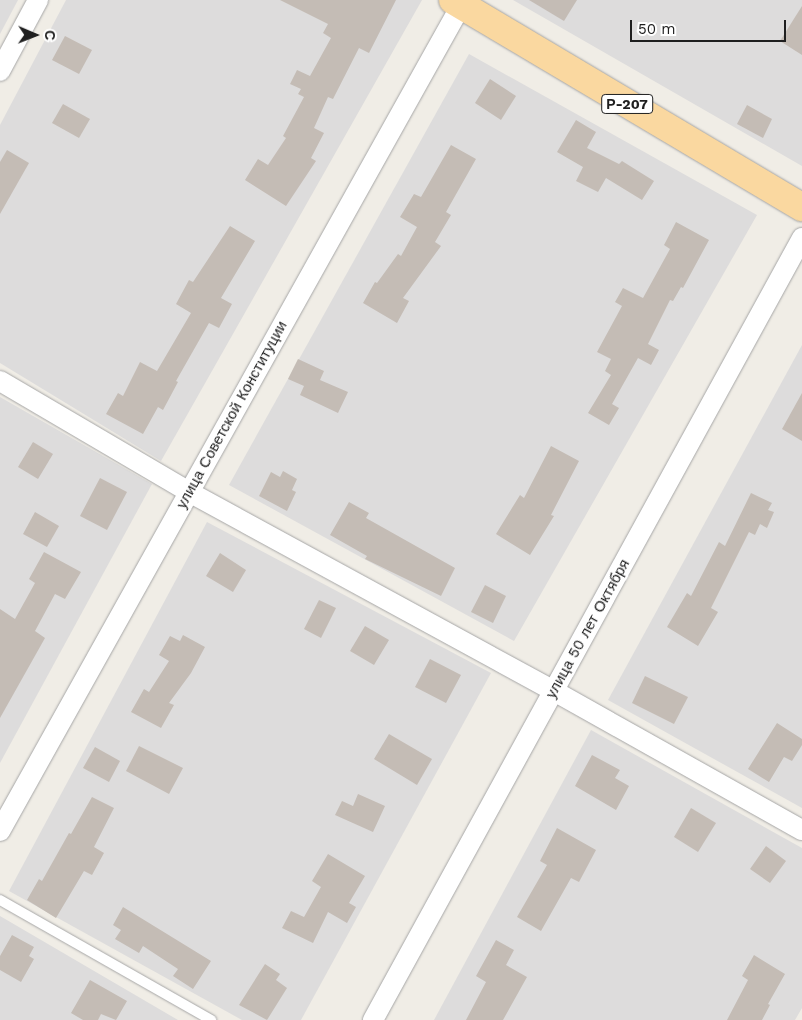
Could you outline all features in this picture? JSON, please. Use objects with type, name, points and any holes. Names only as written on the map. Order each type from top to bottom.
[{"type":"main road","name":"Р-207","points":[[459,2],[802,207]]},
{"type":"street","points":[[0,71],[38,0]]},
{"type":"street","name":"улица Советской Конституции","points":[[0,831],[459,2]]},
{"type":"street","name":"улица 50 лет Октября","points":[[373,1020],[802,238]]},
{"type":"street","points":[[0,381],[189,492],[554,691],[802,830]]},
{"type":"lane","points":[[0,900],[211,1020]]},
{"type":"shaded area","points":[[0,0],[18,0],[0,34]]},
{"type":"shaded area","points":[[66,0],[422,0],[161,461],[0,363],[0,125]]},
{"type":"shaded area","points":[[513,0],[802,0],[802,166]]},
{"type":"shaded area","points":[[469,54],[757,215],[514,641],[229,485]]},
{"type":"shaded area","points":[[802,345],[802,808],[608,700]]},
{"type":"shaded area","points":[[0,397],[152,484],[0,763]]},
{"type":"shaded area","points":[[207,522],[491,673],[301,1020],[242,1020],[9,891]]},
{"type":"shaded area","points":[[591,730],[802,848],[802,1008],[795,1020],[434,1020]]},
{"type":"shaded area","points":[[0,916],[178,1020],[0,1020]]},
{"type":"building","points":[[280,0],[396,0],[369,53],[359,48],[333,99],[328,97],[314,128],[324,133],[311,158],[316,161],[286,206],[245,180],[258,159],[268,165],[286,138],[283,136],[304,97],[298,94],[301,89],[290,84],[297,70],[310,76],[331,38],[323,33],[328,24]]},
{"type":"building","points":[[529,0],[577,0],[564,21]]},
{"type":"building","points":[[802,6],[802,55],[780,41]]},
{"type":"building","points":[[65,36],[92,50],[79,74],[52,60]]},
{"type":"building","points":[[490,79],[516,96],[501,120],[475,103]]},
{"type":"building","points":[[63,104],[90,119],[79,138],[52,123]]},
{"type":"building","points":[[747,105],[772,119],[763,138],[737,124]]},
{"type":"building","points":[[576,120],[596,132],[587,148],[619,164],[622,161],[654,181],[642,200],[606,178],[598,192],[576,181],[583,167],[557,152]]},
{"type":"building","points":[[451,145],[476,159],[446,212],[451,215],[435,242],[441,246],[403,298],[409,301],[397,323],[363,303],[375,282],[377,283],[398,254],[401,256],[417,227],[400,217],[414,194],[421,197]]},
{"type":"building","points":[[7,150],[29,163],[0,214],[0,162]]},
{"type":"building","points":[[676,222],[709,240],[683,288],[681,287],[673,301],[670,300],[648,344],[659,350],[651,365],[638,358],[612,404],[619,408],[609,425],[588,413],[611,375],[605,371],[611,359],[597,352],[622,306],[615,302],[623,288],[643,298],[670,249],[664,245]]},
{"type":"building","points":[[230,226],[255,241],[221,298],[232,304],[219,328],[209,323],[176,381],[178,382],[163,410],[158,407],[143,434],[106,414],[118,393],[123,396],[140,362],[157,371],[191,313],[176,304],[189,280],[193,282]]},
{"type":"building","points":[[298,359],[324,371],[320,380],[348,392],[338,413],[300,395],[304,386],[288,379]]},
{"type":"building","points":[[802,393],[802,441],[782,429]]},
{"type":"building","points":[[33,442],[53,454],[38,479],[18,467]]},
{"type":"building","points":[[551,446],[579,461],[551,515],[554,516],[530,555],[496,534],[520,495],[524,498]]},
{"type":"building","points":[[283,471],[297,479],[292,490],[296,492],[287,511],[259,496],[271,472],[280,477]]},
{"type":"building","points":[[100,478],[127,492],[107,530],[80,516]]},
{"type":"building","points":[[751,493],[772,503],[768,510],[774,512],[767,528],[760,524],[755,535],[749,532],[711,608],[718,612],[698,646],[667,627],[687,593],[691,596],[719,542],[725,546]]},
{"type":"building","points":[[349,502],[369,513],[366,518],[455,568],[441,596],[365,559],[367,556],[330,535]]},
{"type":"building","points":[[35,512],[59,526],[47,547],[23,534]]},
{"type":"building","points":[[44,552],[81,572],[65,599],[55,594],[35,631],[45,638],[0,718],[0,609],[15,619],[35,583],[29,579]]},
{"type":"building","points":[[220,553],[246,570],[233,592],[206,576]]},
{"type":"building","points":[[485,585],[506,596],[493,623],[471,612]]},
{"type":"building","points":[[319,600],[336,608],[321,638],[304,629]]},
{"type":"building","points":[[365,626],[389,640],[374,665],[350,651]]},
{"type":"building","points":[[183,635],[205,647],[191,673],[169,703],[174,705],[161,728],[131,712],[144,689],[149,692],[169,661],[159,655],[170,636],[180,641]]},
{"type":"building","points":[[430,659],[461,675],[446,703],[415,687]]},
{"type":"building","points":[[645,676],[688,697],[674,724],[632,703]]},
{"type":"building","points":[[777,723],[802,739],[802,745],[792,761],[784,757],[769,782],[748,769]]},
{"type":"building","points":[[389,734],[432,759],[417,785],[374,759]]},
{"type":"building","points":[[139,746],[183,768],[169,794],[126,771]]},
{"type":"building","points":[[95,747],[120,761],[109,782],[83,768]]},
{"type":"building","points":[[592,755],[620,770],[615,778],[629,786],[616,810],[575,786]]},
{"type":"building","points":[[358,794],[385,806],[373,832],[335,815],[342,801],[353,806]]},
{"type":"building","points":[[92,797],[114,808],[94,847],[104,853],[92,875],[84,871],[56,918],[27,900],[39,879],[42,881]]},
{"type":"building","points":[[691,808],[716,823],[698,852],[674,837]]},
{"type":"building","points":[[557,828],[596,850],[579,882],[571,878],[541,931],[517,917],[547,865],[540,861]]},
{"type":"building","points":[[766,846],[786,861],[770,883],[750,869]]},
{"type":"building","points":[[328,854],[365,876],[349,903],[356,907],[347,923],[328,912],[313,943],[282,928],[291,911],[304,917],[321,887],[312,881]]},
{"type":"building","points":[[123,907],[211,961],[193,989],[173,976],[178,969],[143,946],[139,953],[115,939],[121,930],[113,925]]},
{"type":"building","points":[[12,935],[34,947],[29,956],[34,959],[21,982],[0,970],[0,956]]},
{"type":"building","points":[[496,940],[514,950],[506,965],[527,977],[503,1020],[466,1020],[486,982],[476,976]]},
{"type":"building","points":[[754,955],[785,974],[768,1004],[770,1005],[762,1020],[727,1020],[748,980],[742,976]]},
{"type":"building","points":[[265,964],[280,974],[276,980],[287,988],[267,1020],[239,1005]]},
{"type":"building","points":[[90,980],[127,1001],[116,1020],[101,1014],[98,1020],[83,1020],[71,1013]]}]
